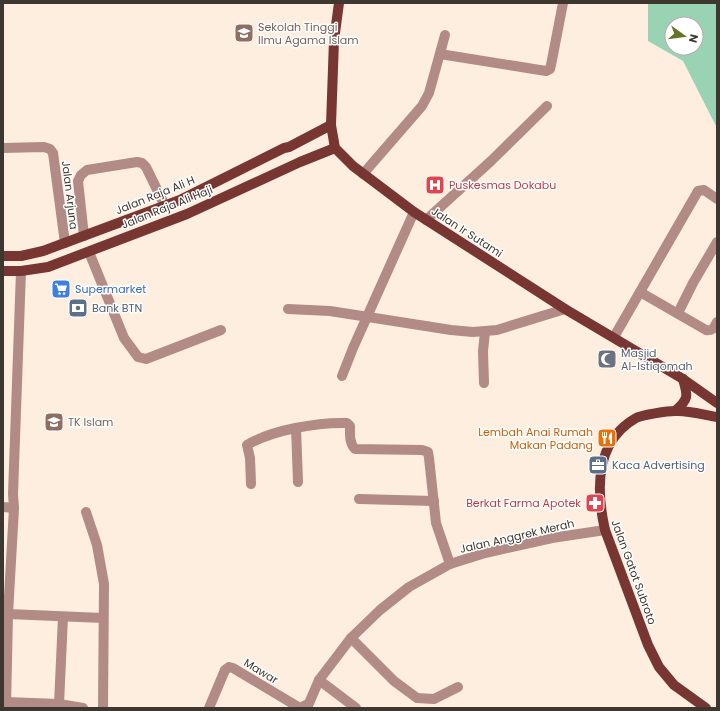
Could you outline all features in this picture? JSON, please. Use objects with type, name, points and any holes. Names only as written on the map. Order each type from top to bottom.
[{"type":"main road","points":[[336,148],[331,125],[334,40],[339,3]]},
{"type":"main road","name":"Jalan Raja Ali H","points":[[3,256],[22,256],[43,251],[165,206],[284,148],[289,147],[331,125]]},
{"type":"main road","name":"Jalan Ir Sutami","points":[[336,148],[353,166],[414,212],[565,309],[683,379],[717,403]]},
{"type":"main road","name":"Jalan Raja Ali Haji","points":[[3,271],[21,271],[48,267],[89,252],[187,214],[300,162],[336,148]]},
{"type":"main road","points":[[676,411],[683,404],[686,398],[683,379]]},
{"type":"main road","name":"Jalan Gatot Subroto","points":[[706,708],[674,684],[659,667],[648,645],[605,530],[601,513],[600,475],[610,444],[620,430],[637,418],[676,411],[717,418]]},
{"type":"street","points":[[440,54],[546,71],[550,69],[563,3]]},
{"type":"street","points":[[363,174],[422,106],[430,93],[445,35]]},
{"type":"street","points":[[426,220],[547,106]]},
{"type":"street","name":"Jalan Arjuna","points":[[3,148],[44,147],[50,149],[53,153],[65,243]]},
{"type":"street","points":[[84,236],[78,181],[81,175],[87,170],[137,162],[142,163],[146,167],[165,206]]},
{"type":"street","points":[[614,337],[698,191],[704,190],[717,199]]},
{"type":"street","points":[[342,376],[414,212]]},
{"type":"street","points":[[678,313],[693,283],[717,242]]},
{"type":"street","points":[[89,252],[124,338],[138,357],[146,359],[221,330]]},
{"type":"street","points":[[21,271],[6,705],[59,704],[83,708]]},
{"type":"street","points":[[640,292],[706,330],[713,329],[717,322]]},
{"type":"street","points":[[288,309],[330,311],[451,330],[485,332],[565,309]]},
{"type":"street","points":[[484,383],[483,351],[485,332]]},
{"type":"street","points":[[251,484],[250,458],[247,445],[258,438],[306,425],[347,423],[350,426],[350,438],[352,446],[355,449],[422,450],[428,452],[436,523],[450,564]]},
{"type":"street","points":[[296,428],[298,482]]},
{"type":"street","points":[[359,499],[434,501]]},
{"type":"street","points":[[3,507],[14,508]]},
{"type":"street","points":[[86,512],[97,545],[104,584],[103,708]]},
{"type":"street","name":"Jalan Anggrek Merah","points":[[305,707],[319,680],[351,638],[380,610],[409,587],[450,564],[485,553],[552,538],[605,530]]},
{"type":"street","points":[[8,614],[103,618]]},
{"type":"street","points":[[59,704],[63,617]]},
{"type":"street","points":[[351,638],[394,681],[417,698],[426,700],[434,699],[458,687]]},
{"type":"street","name":"Mawar","points":[[209,708],[225,670],[229,668],[233,668],[305,707]]},
{"type":"street","points":[[319,680],[356,708]]},
{"type":"green space","points":[[648,3],[717,3],[717,128],[683,61],[674,56],[704,56],[704,16],[664,16],[664,50],[648,41]]},
{"type":"place","name":"Sekolah Tinggi Ilmu Agama Islam","points":[[244,33]]},
{"type":"place","name":"Puskesmas Dokabu","points":[[435,185]]},
{"type":"place","name":"Supermarket","points":[[61,289]]},
{"type":"place","name":"Bank BTN","points":[[78,308]]},
{"type":"place","name":"Masjid Al-Istiqomah","points":[[607,359]]},
{"type":"place","name":"TK Islam","points":[[54,422]]},
{"type":"place","name":"Lembah Anai Rumah Makan Padang","points":[[607,438]]},
{"type":"place","name":"Kaca Advertising","points":[[598,465]]},
{"type":"place","name":"Berkat Farma Apotek","points":[[595,503]]}]
